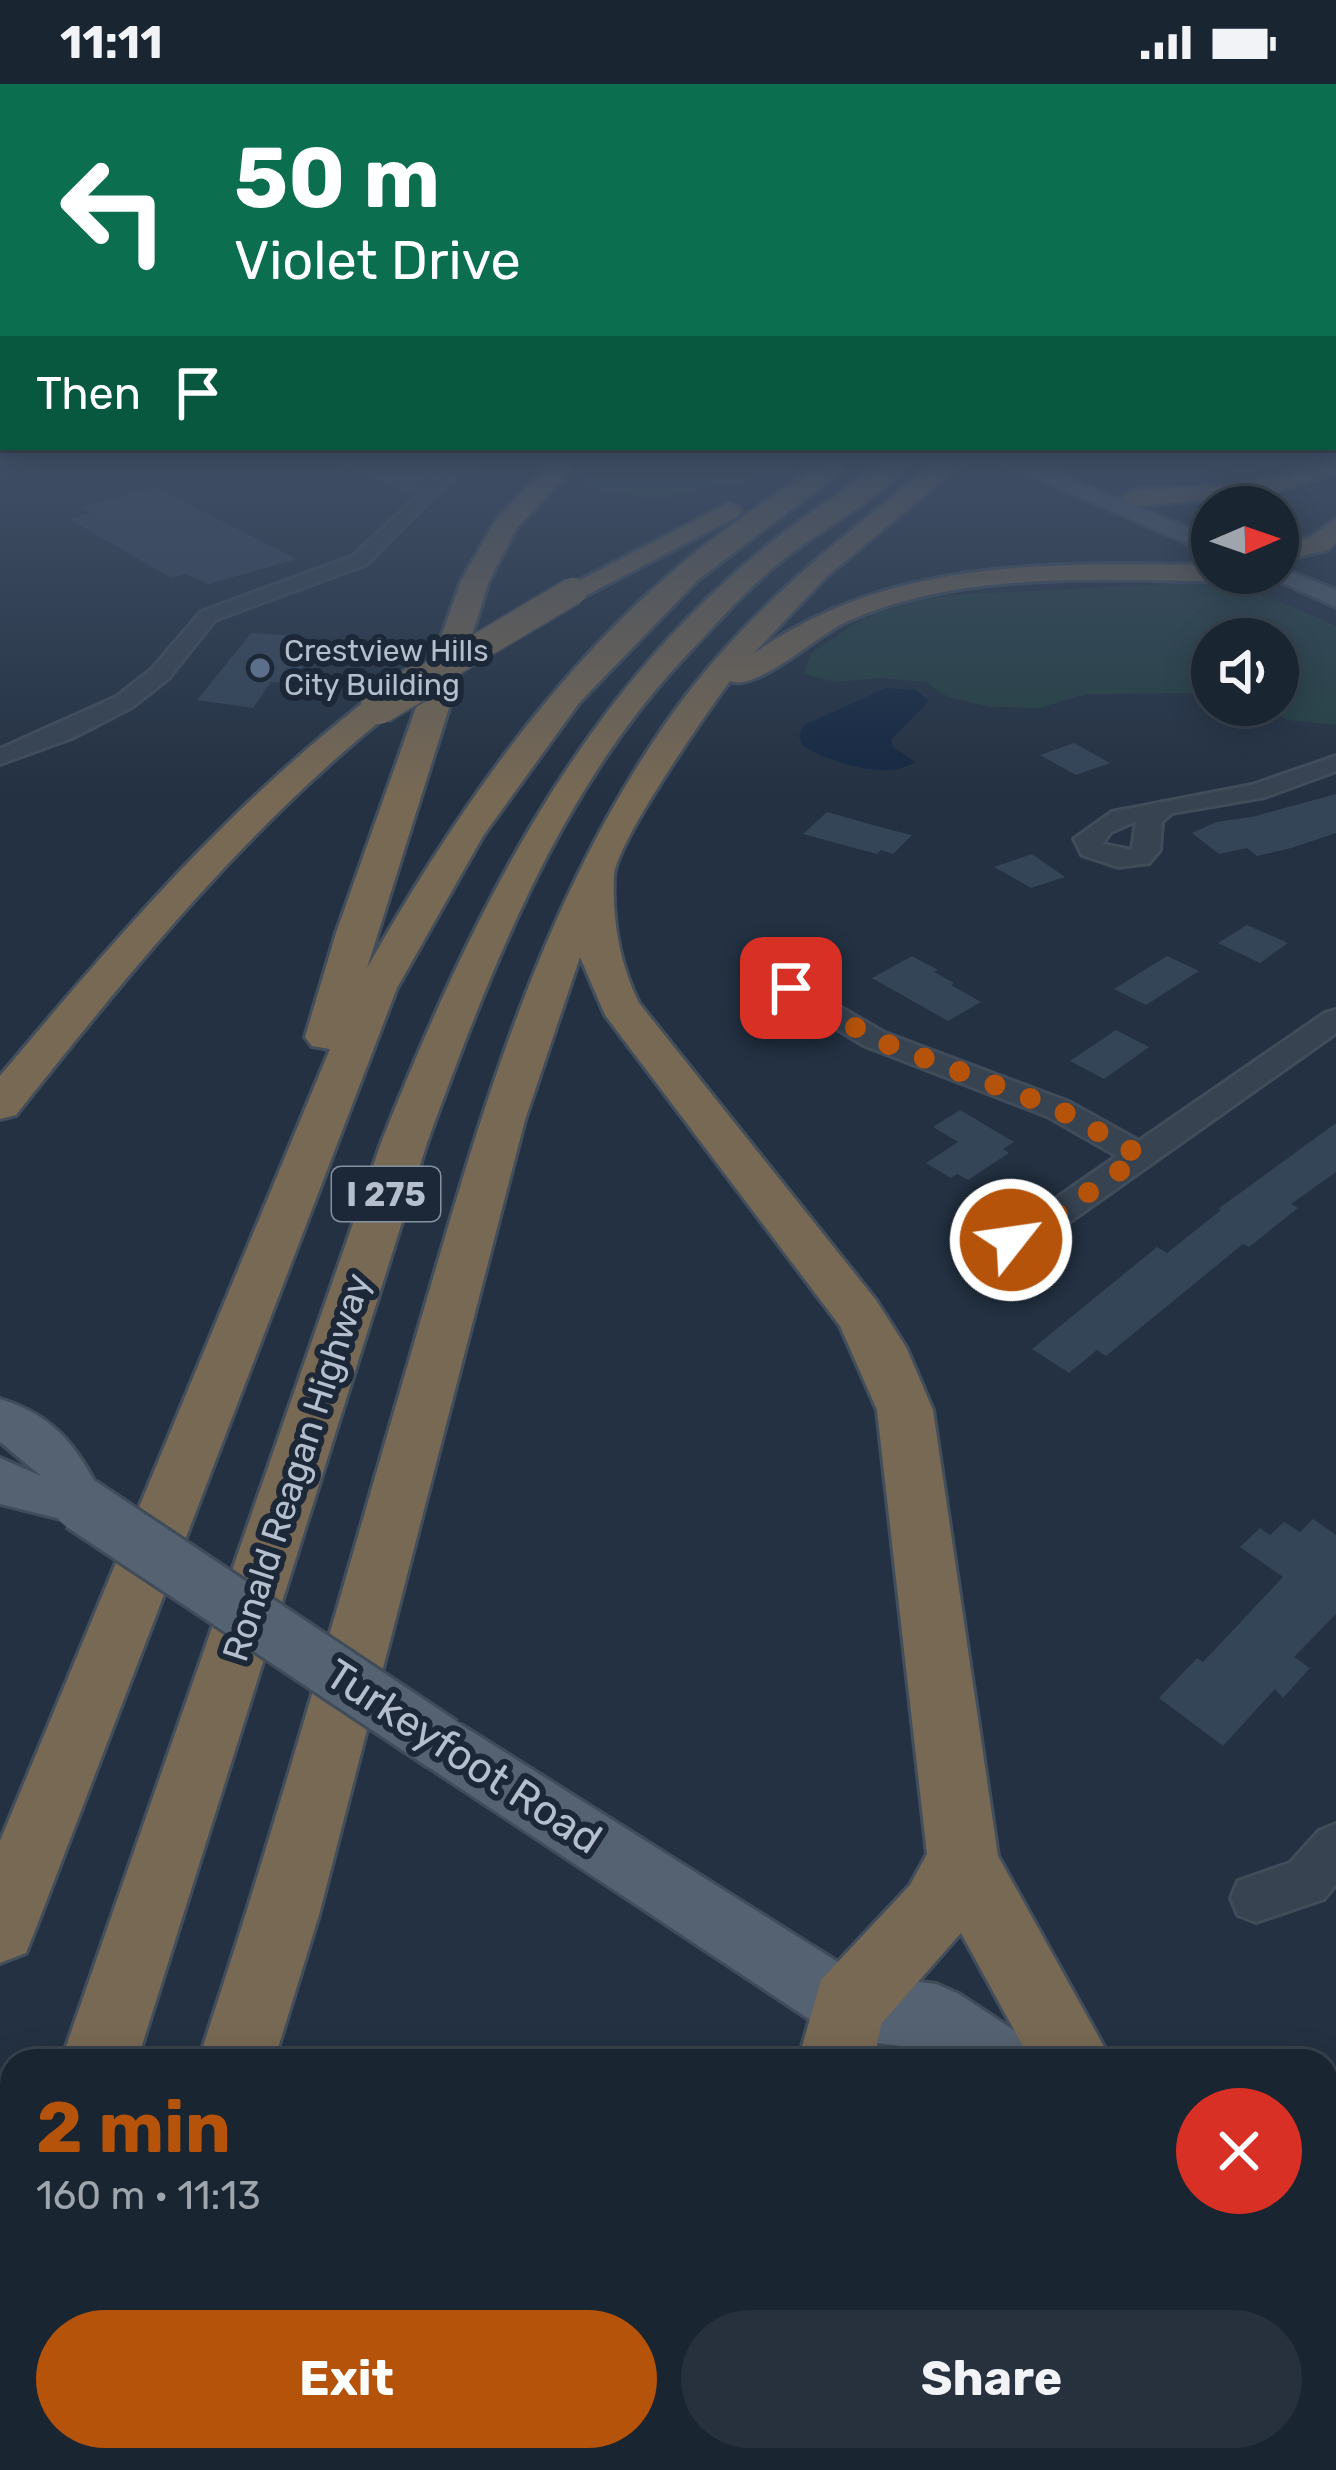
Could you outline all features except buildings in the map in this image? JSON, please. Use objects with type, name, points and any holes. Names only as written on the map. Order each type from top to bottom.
[{"type":"highway","points":[[266,1262],[356,933],[479,574]]},
{"type":"highway","points":[[0,1105],[140,934],[278,786],[379,706],[605,574]]},
{"type":"highway","name":"I 275","points":[[0,1928],[376,988],[451,854],[513,762],[620,636],[685,574]]},
{"type":"highway","name":"Ronald Reagan Highway","points":[[103,2049],[405,1139],[494,918],[572,779],[672,650],[748,574]]},
{"type":"highway","points":[[240,2049],[283,1915],[535,1013],[600,859],[689,716],[778,607],[813,574]]},
{"type":"highway","points":[[689,716],[815,626],[905,592],[1015,576],[1124,574]]},
{"type":"highway","points":[[600,859],[593,934],[604,977],[620,1006],[857,1313],[895,1380],[905,1410],[963,1859],[995,1928],[1068,2049]]},
{"type":"highway","points":[[850,2043],[963,1859]]},
{"type":"main road","points":[[1299,583],[1336,599]]},
{"type":"main road","name":"Turkeyfoot Road","points":[[0,1417],[56,1456],[81,1504]]},
{"type":"main road","name":"Turkeyfoot Road","points":[[0,1478],[22,1492],[81,1504],[442,1744],[850,2043],[936,2018],[982,2049]]},
{"type":"street","points":[[0,757],[83,724],[138,692],[177,657],[194,628],[208,616],[321,574]]},
{"type":"street","points":[[1161,810],[1257,792],[1336,763]]},
{"type":"street","points":[[791,988],[874,1039],[1058,1109],[1141,1156]]},
{"type":"street","points":[[980,1244],[1029,1234],[1336,1019]]},
{"type":"street","points":[[1256,1898],[1306,1882],[1336,1847]]},
{"type":"green space","points":[[1189,583],[1191,594],[1254,594],[1283,603],[1336,626],[1336,725],[1299,721],[1299,618],[1191,618],[1191,693],[1087,694],[1039,708],[990,707],[948,697],[926,682],[880,678],[836,682],[804,674],[810,654],[862,619],[929,596]]},
{"type":"water","points":[[886,688],[916,690],[929,701],[891,740],[893,747],[915,762],[874,769],[826,758],[802,745],[799,736],[804,725]]},
{"type":"place","name":"Crestview Hills City Building","points":[[260,668]]},
{"type":"route","points":[[791,988],[874,1039],[1058,1109],[1141,1156],[1029,1234],[1011,1240]]}]
